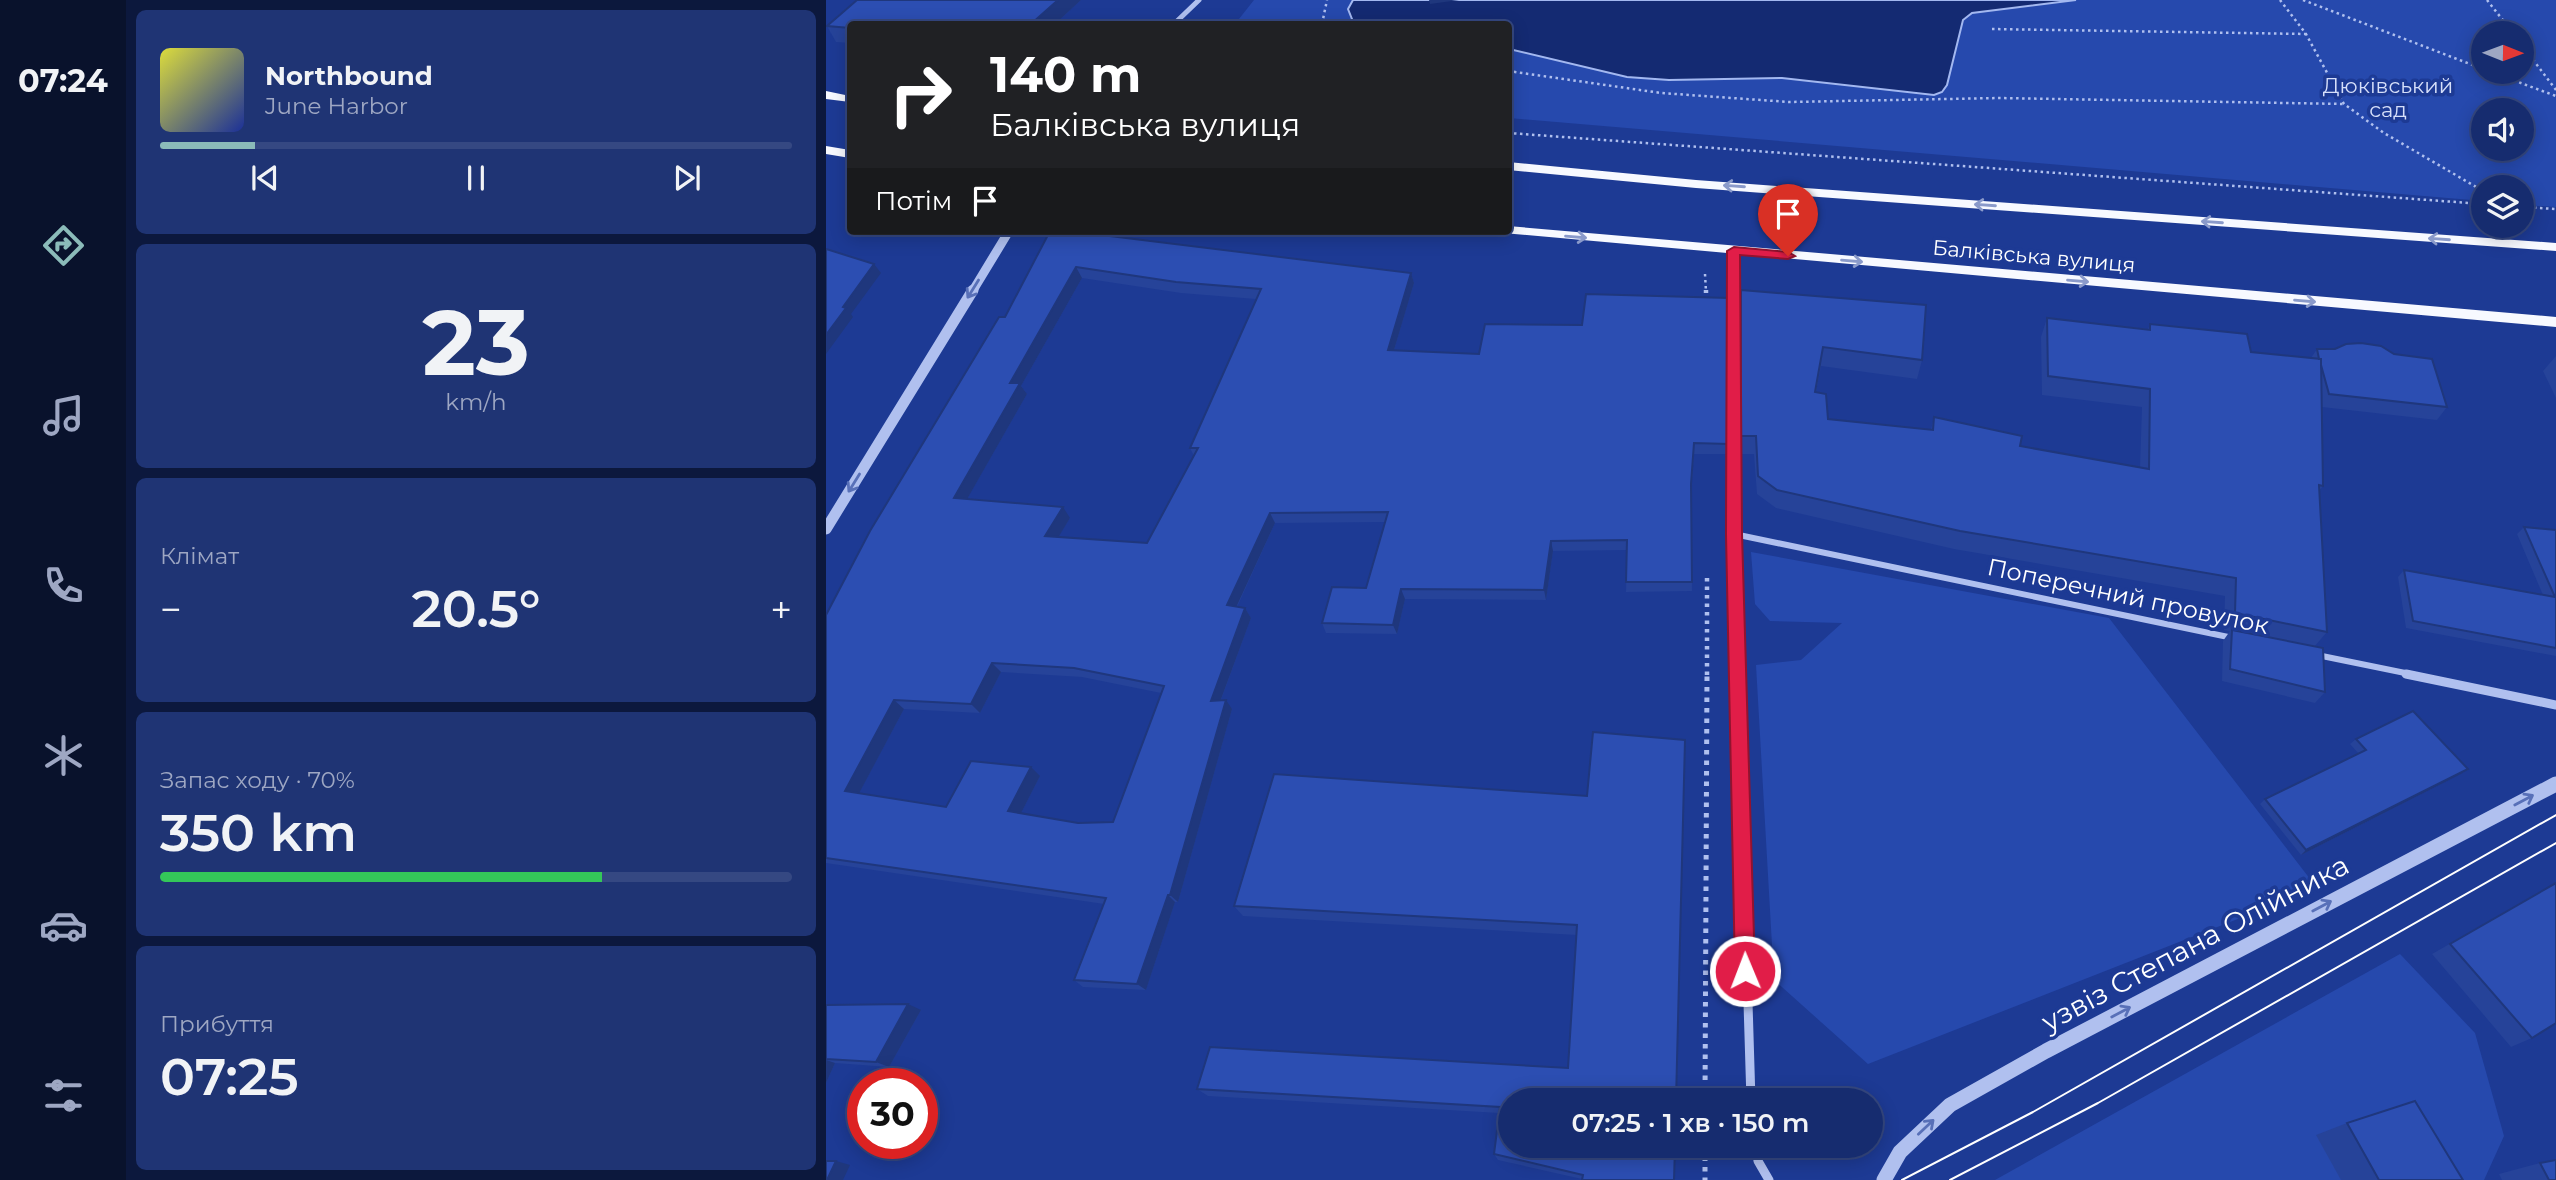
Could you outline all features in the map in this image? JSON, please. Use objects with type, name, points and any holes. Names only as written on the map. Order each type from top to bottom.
[{"type":"main road","points":[[826,95],[847,98]]},
{"type":"main road","points":[[826,150],[847,153]]},
{"type":"main road","name":"Балківська вулиця","points":[[1512,166],[1696,184],[2556,247]]},
{"type":"main road","name":"Балківська вулиця","points":[[1512,230],[2556,322]]},
{"type":"street","points":[[1177,21],[1199,0]]},
{"type":"street","points":[[826,529],[1007,235]]},
{"type":"street","points":[[1734,251],[1734,534],[1751,1088]]},
{"type":"street","name":"Поперечний провулок","points":[[1734,534],[2241,639]]},
{"type":"street","points":[[2309,654],[2556,705]]},
{"type":"street","name":"узвіз Степана Олійника","points":[[1884,1180],[1900,1152],[1950,1105],[2046,1051],[2556,783]]},
{"type":"street","points":[[1758,1158],[1769,1180]]},
{"type":"path","points":[[1322,21],[1327,0]]},
{"type":"path","points":[[2280,0],[2306,34],[2344,104],[2384,133],[2471,184]]},
{"type":"path","points":[[2302,0],[2471,64]]},
{"type":"path","points":[[2487,0],[2504,21]]},
{"type":"path","points":[[1992,29],[2306,34]]},
{"type":"path","points":[[2534,61],[2556,90]]},
{"type":"path","points":[[1512,72],[1661,93],[1789,102],[1999,98],[2344,104]]},
{"type":"path","points":[[2524,84],[2556,96]]},
{"type":"path","points":[[1512,133],[2471,203]]},
{"type":"path","points":[[2534,208],[2556,209]]},
{"type":"path","points":[[1705,1088],[1707,574]]},
{"type":"path","points":[[1705,1158],[1705,1180]]},
{"type":"green space","name":"Дюківський сад","points":[[1254,0],[2556,0],[2556,207],[2534,206],[2534,175],[2471,175],[2471,200],[1512,118],[1512,21],[1237,21]]},
{"type":"green space","points":[[1751,552],[2109,618],[2317,888],[1868,1064],[1774,980],[1756,665],[1801,660],[1842,623],[1770,621],[1755,604]]},
{"type":"green space","points":[[2400,954],[2475,1033],[2504,1136],[2484,1180],[1995,1180]]},
{"type":"shaded area","points":[[1353,0],[2076,0],[1972,13],[1963,20],[1947,85],[1942,92],[1934,95],[1782,78],[1669,80],[1627,77],[1512,50],[1512,21],[1353,21],[1348,9]]},
{"type":"building","points":[[857,0],[1058,0],[1034,21],[847,21],[847,28],[827,26]]},
{"type":"building","points":[[1048,235],[1102,235],[1411,273],[1388,350],[1479,354],[1485,324],[1582,325],[1586,294],[1729,298],[1729,444],[1694,443],[1691,484],[1692,582],[1626,582],[1627,540],[1551,541],[1544,590],[1401,589],[1393,625],[1322,623],[1332,587],[1366,588],[1388,512],[1270,513],[1227,605],[1245,608],[1211,701],[1226,700],[1170,895],[1137,984],[1074,980],[1106,898],[826,858],[826,615],[870,531],[999,317],[1005,317]],"holes":[[[1076,267],[1176,282],[1261,289],[1190,448],[1198,448],[1147,543],[1045,536],[1063,507],[954,498],[1020,383],[1010,383]],[[992,663],[1074,668],[1164,686],[1113,822],[1078,823],[1008,811],[1031,767],[971,761],[946,807],[845,791],[894,700],[971,704]]]},
{"type":"building","points":[[826,249],[874,264],[826,335]]},
{"type":"building","points":[[1741,290],[1926,305],[1922,360],[1823,347],[1815,392],[1826,394],[1828,419],[1933,430],[1934,417],[2022,436],[2020,446],[2149,469],[2150,389],[2048,376],[2047,318],[2150,330],[2150,324],[2247,334],[2251,352],[2321,359],[2323,486],[2319,485],[2327,632],[2235,613],[2236,578],[1960,531],[1777,490],[1758,476],[1756,436],[1741,436]]},
{"type":"building","points":[[2346,344],[2381,346],[2394,354],[2432,359],[2447,407],[2329,394],[2317,349],[2335,349]]},
{"type":"building","points":[[2524,527],[2556,530],[2556,648],[2413,621],[2404,570],[2555,597]]},
{"type":"building","points":[[2232,630],[2323,648],[2325,692],[2230,669]]},
{"type":"building","points":[[2413,711],[2468,769],[2306,850],[2265,799],[2366,750],[2356,739]]},
{"type":"building","points":[[1593,732],[1685,740],[1676,1088],[1498,1088],[1498,1107],[1197,1089],[1210,1047],[1568,1068],[1577,925],[1234,906],[1274,774],[1587,796]]},
{"type":"building","points":[[2556,883],[2556,1023],[2532,1038],[2450,944]]},
{"type":"building","points":[[908,1004],[876,1062],[826,1059],[826,1005]]},
{"type":"building","points":[[2415,1101],[2463,1180],[2379,1180],[2347,1123]]},
{"type":"building","points":[[1498,1123],[1498,1155],[1494,1154]]},
{"type":"building","points":[[1511,1158],[1675,1158],[1674,1180],[1582,1180],[1583,1175]]},
{"type":"building","points":[[2556,1160],[2556,1180],[2549,1180],[2540,1163]]},
{"type":"building","points":[[826,1161],[836,1161],[827,1180],[826,1180]]},
{"type":"tram line","points":[[1902,1180],[2033,1112],[2556,815]]},
{"type":"tram line","points":[[1950,1180],[2098,1103],[2556,843]]},
{"type":"route","points":[[1745,971],[1734,534],[1734,251],[1788,256]]}]
